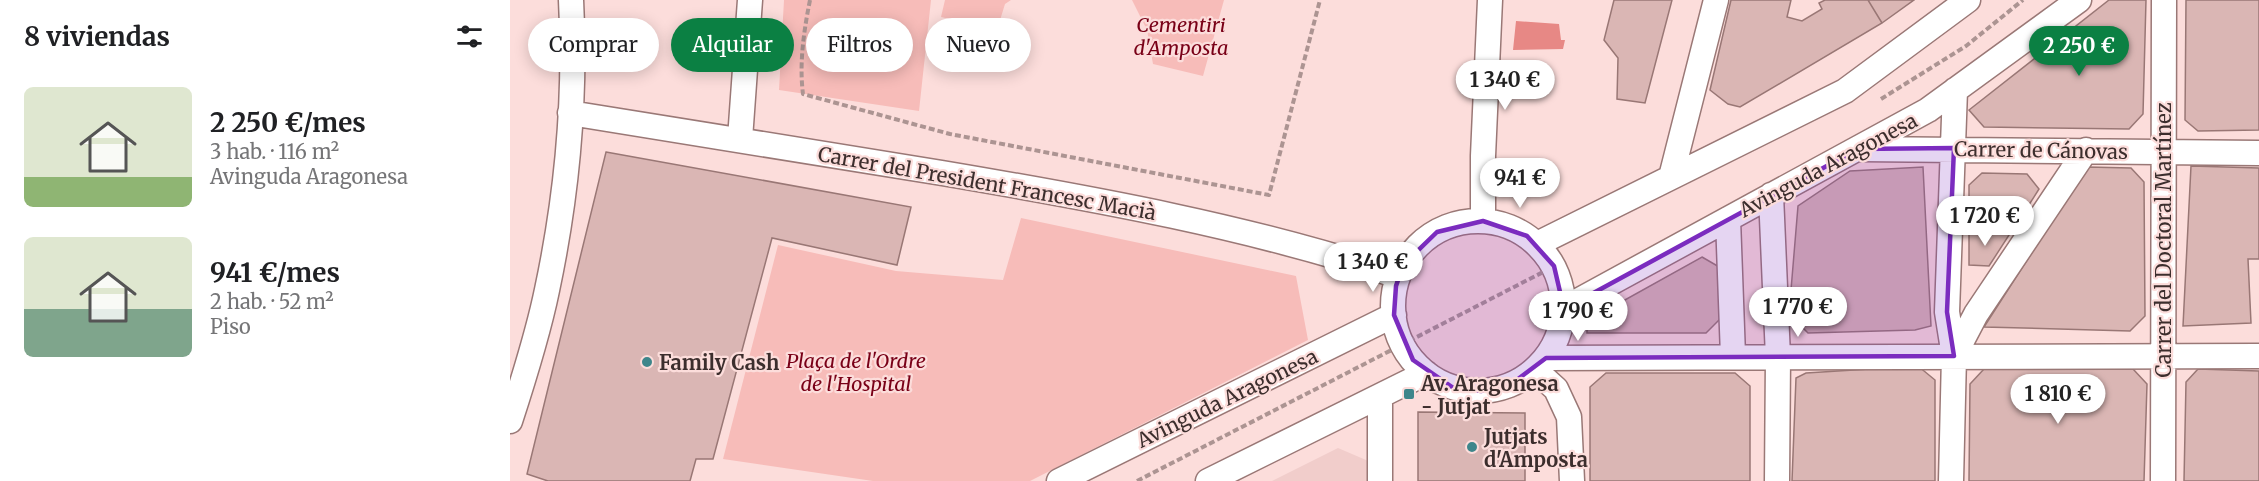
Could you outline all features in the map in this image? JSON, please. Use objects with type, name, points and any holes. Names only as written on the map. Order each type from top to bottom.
[{"type":"street","points":[[510,421],[547,291],[563,202],[570,113],[572,0]]},
{"type":"street","points":[[740,139],[750,0]]},
{"type":"street","points":[[1483,221],[1483,156],[1490,0]]},
{"type":"street","points":[[1671,177],[1716,0]]},
{"type":"street","points":[[1537,244],[1845,90],[1968,0]]},
{"type":"street","name":"Avinguda Aragonesa","points":[[1563,309],[1928,110],[2079,0]]},
{"type":"street","name":"Carrer del Doctoral Martínez","points":[[2163,481],[2164,0]]},
{"type":"street","points":[[1951,481],[1954,357],[1947,312],[1955,90]]},
{"type":"street","name":"Carrer del President Francesc Macià","points":[[570,113],[740,139],[1097,200],[1340,257],[1398,276]]},
{"type":"street","name":"Carrer de Cánovas","points":[[1858,149],[1954,148],[2259,153]]},
{"type":"street","points":[[1954,357],[1976,314],[2086,150]]},
{"type":"street","points":[[1771,195],[1778,357],[1777,481]]},
{"type":"street","points":[[1728,219],[1733,356]]},
{"type":"street","points":[[1483,221],[1506,226],[1527,236],[1537,244],[1554,266],[1562,287],[1563,309],[1559,334],[1540,364],[1510,386],[1481,391],[1452,387],[1426,372],[1413,360],[1403,344],[1394,315],[1394,296],[1398,276],[1410,255],[1437,232],[1459,223],[1483,221]]},
{"type":"street","name":"Avinguda Aragonesa","points":[[1059,481],[1394,315]]},
{"type":"street","points":[[1540,364],[1733,356],[2259,356]]},
{"type":"street","points":[[1540,364],[1556,389],[1569,417],[1572,481]]},
{"type":"street","points":[[1208,481],[1426,372]]},
{"type":"street","points":[[1380,396],[1380,481]]},
{"type":"path","points":[[810,0],[805,23],[801,78],[803,94],[950,134],[1269,195],[1320,0]]},
{"type":"path","points":[[1137,481],[1554,266]]},
{"type":"path","points":[[1352,336],[1365,364]]},
{"type":"highlighted area","points":[[1954,148],[1947,312],[1954,356],[1546,358],[1510,385],[1481,391],[1452,387],[1413,360],[1394,315],[1396,286],[1403,265],[1437,232],[1483,221],[1527,236],[1554,266],[1564,309],[1858,149]]},
{"type":"shaded area","points":[[1516,21],[1559,24],[1561,40],[1565,40],[1563,49],[1513,50]]},
{"type":"shaded area","points":[[1338,448],[1373,463],[1373,481],[1272,481]]},
{"type":"green space","points":[[784,0],[931,0],[929,18],[925,18],[925,56],[919,111],[779,90],[780,72],[794,72],[794,18],[783,18]]},
{"type":"green space","points":[[945,0],[1011,0],[1005,4],[1001,18],[941,17]]},
{"type":"green space","name":"Cementiri d'Amposta","points":[[1132,0],[1224,0],[1203,76],[1153,64],[1147,30]]},
{"type":"green space","name":"Plaça de l'Ordre de l'Hospital","points":[[1021,218],[1296,276],[1308,340],[1030,481],[873,481],[723,459],[778,245],[896,271],[1003,280]]},
{"type":"building","points":[[1614,0],[1672,0],[1645,103],[1617,99],[1618,58],[1604,40]]},
{"type":"building","points":[[1731,0],[1791,0],[1787,17],[1802,21],[1822,9],[1819,3],[1825,0],[1868,0],[1882,23],[1740,107],[1728,104],[1710,90]]},
{"type":"building","points":[[1868,0],[1914,0],[1882,23]]},
{"type":"building","points":[[2109,0],[2146,0],[2143,114],[2129,129],[1984,127],[1969,110]]},
{"type":"building","points":[[2186,0],[2259,0],[2259,130],[2198,131],[2185,120]]},
{"type":"building","name":"Family Cash","points":[[606,152],[911,207],[897,265],[772,238],[713,459],[696,459],[690,481],[548,481],[527,474]]},
{"type":"building","points":[[2191,166],[2259,168],[2259,259],[2248,259],[2251,323],[2183,326]]},
{"type":"building","points":[[1923,167],[1931,326],[1915,330],[1808,333],[1789,314],[1798,206],[1850,171]]},
{"type":"building","points":[[2087,167],[2131,168],[2144,182],[2145,316],[2130,331],[1984,327]]},
{"type":"building","points":[[1982,173],[2027,174],[2039,189],[2027,208],[1969,207],[1969,185]]},
{"type":"building","points":[[1969,207],[2027,208],[2011,232],[1969,231]]},
{"type":"building","points":[[1969,231],[2011,232],[1989,266],[1969,265]]},
{"type":"building","points":[[1702,257],[1721,268],[1722,317],[1706,333],[1587,333],[1587,321]]},
{"type":"building","points":[[1918,366],[1935,380],[1935,481],[1792,481],[1796,378],[1806,373]]},
{"type":"building","points":[[1984,369],[2133,369],[2147,384],[2144,481],[1969,481],[1970,384]]},
{"type":"building","points":[[2198,369],[2259,371],[2259,481],[2184,481],[2186,382]]},
{"type":"building","points":[[1606,373],[1735,373],[1750,386],[1750,481],[1590,481],[1590,387]]},
{"type":"building","name":"Jutjats d'Amposta","points":[[1418,412],[1525,413],[1525,481],[1418,481]]},
{"type":"place","name":"Family Cash","points":[[647,362]]},
{"type":"place","name":"Av. Aragonesa - Jutjat","points":[[1409,394]]},
{"type":"place","name":"Jutjats d'Amposta","points":[[1472,447]]}]
